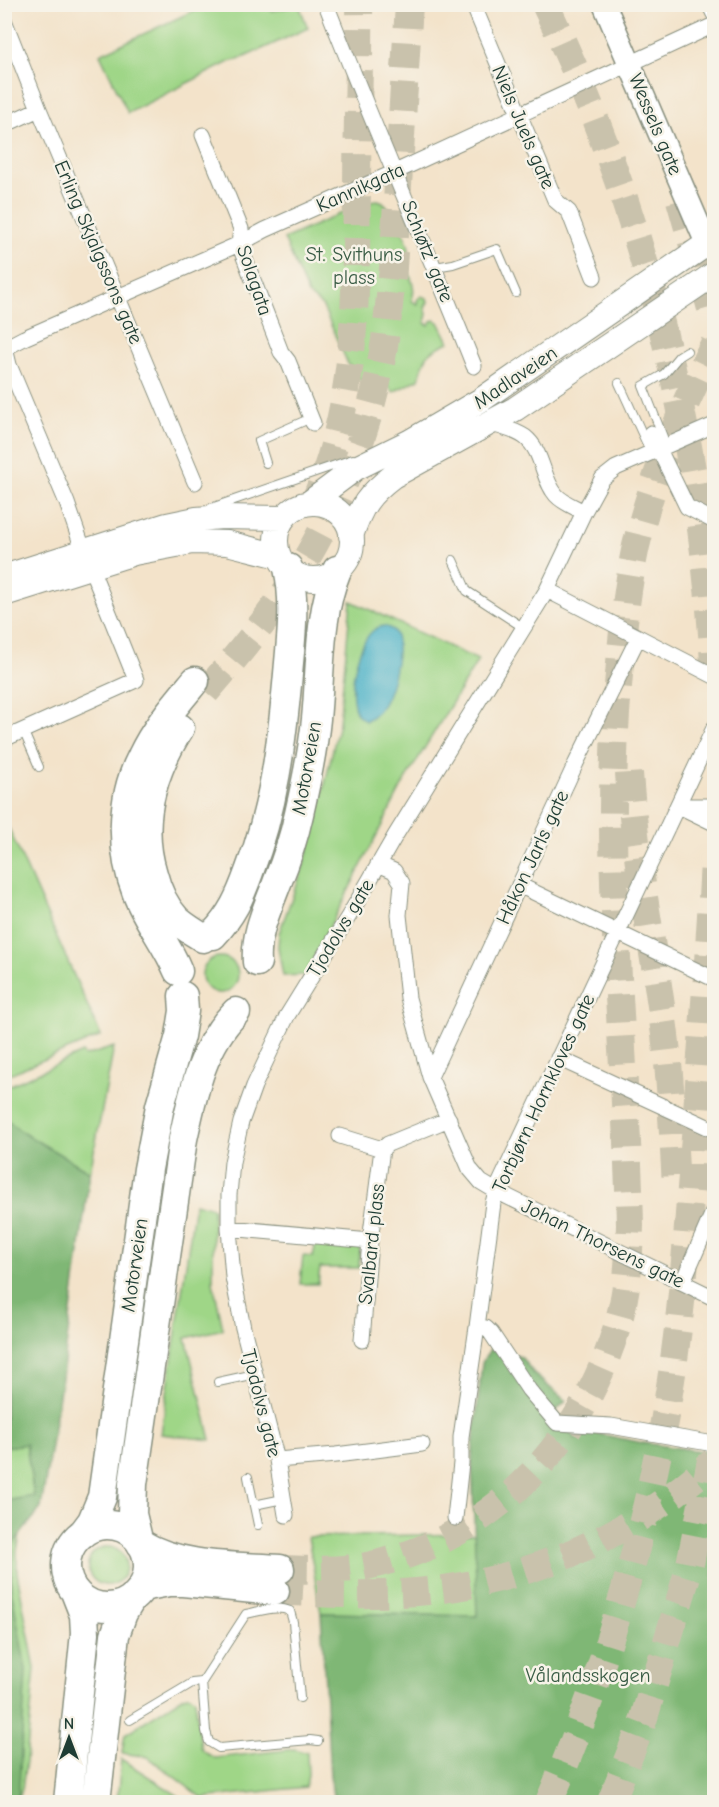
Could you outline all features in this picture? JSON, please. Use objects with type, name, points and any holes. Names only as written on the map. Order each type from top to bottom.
[{"type":"highway","name":"Motorveien","points":[[208,936],[228,919],[236,905],[262,837],[276,777],[285,713],[291,628],[292,592],[283,562]]},
{"type":"highway","name":"Motorveien","points":[[257,962],[256,949],[260,929],[299,815],[316,722],[328,596],[338,570]]},
{"type":"highway","points":[[181,984],[181,961],[186,951],[194,943],[208,936],[229,936],[249,948],[257,962],[259,982],[245,1007],[236,1012],[227,1016],[216,1016],[197,1010],[181,984],[171,954],[144,910],[131,876],[127,857],[125,824],[130,787],[141,756],[175,705],[201,686],[186,718],[162,758],[150,794],[146,832],[151,868],[161,896],[169,910],[177,920],[208,936]]},
{"type":"highway","name":"Motorveien","points":[[83,1533],[92,1521],[102,1497],[150,1158],[160,1106],[180,1036],[184,1011],[181,984]]},
{"type":"highway","name":"Motorveien","points":[[139,1541],[132,1514],[133,1484],[183,1139],[205,1059],[217,1033],[236,1012]]},
{"type":"highway","points":[[68,1803],[85,1633],[84,1615],[68,1577],[66,1561],[72,1545],[83,1533],[92,1528],[112,1525],[130,1532],[153,1551],[182,1560],[229,1566],[277,1580],[163,1583],[137,1592],[123,1603],[113,1606],[103,1606],[83,1599],[75,1592]]},
{"type":"highway","points":[[96,1803],[115,1635],[123,1613],[137,1592],[147,1570],[145,1552],[139,1541]]},
{"type":"main road","name":"Wessels gate","points":[[604,4],[711,242]]},
{"type":"main road","name":"Madlaveien","points":[[309,503],[356,468],[409,442],[482,400],[711,242]]},
{"type":"main road","name":"Madlaveien","points":[[351,536],[362,509],[377,488],[403,470],[491,424],[536,396],[714,274]]},
{"type":"main road","points":[[4,577],[88,560],[201,542],[226,543],[283,562],[301,576],[316,579],[331,574],[343,565],[350,551],[351,536],[346,522],[337,511],[323,504],[309,503],[295,508],[284,518],[278,528],[276,539],[283,562]]},
{"type":"main road","points":[[4,594],[167,525],[223,516],[284,518]]},
{"type":"street","name":"Schiøtz' gate","points":[[326,4],[362,99],[435,267],[474,366]]},
{"type":"street","name":"Niels Juels gate","points":[[473,4],[555,200],[569,212],[594,277]]},
{"type":"street","points":[[709,4],[714,14]]},
{"type":"street","name":"Erling Skjalgssons gate","points":[[4,20],[195,482]]},
{"type":"street","name":"Kannikgata","points":[[5,348],[239,244],[265,230],[714,25]]},
{"type":"street","points":[[4,125],[39,109]]},
{"type":"street","name":"Solagata","points":[[203,135],[241,229],[239,244],[281,352],[288,361],[312,421]]},
{"type":"street","points":[[4,721],[13,735],[136,680],[67,503],[9,365],[5,348]]},
{"type":"street","points":[[491,424],[527,438],[552,490],[558,497],[584,512]]},
{"type":"street","name":"Tjodolvs gate","points":[[286,1515],[277,1460],[243,1328],[233,1277],[229,1228],[232,1162],[241,1122],[254,1086],[286,1016],[547,590],[602,479],[657,443],[714,425]]},
{"type":"street","points":[[657,443],[687,507],[714,522]]},
{"type":"street","points":[[547,590],[714,676]]},
{"type":"street","name":"Håkon Jarls gate","points":[[430,1077],[576,762],[638,638]]},
{"type":"street","name":"Torbjørn Hornkloves gate","points":[[454,1518],[461,1463],[461,1437],[496,1191],[714,729]]},
{"type":"street","points":[[679,806],[714,806]]},
{"type":"street","points":[[679,806],[714,823]]},
{"type":"street","name":"Johan Thorsens gate","points":[[378,864],[394,871],[402,883],[399,915],[408,998],[430,1077],[470,1169],[481,1182],[496,1191],[714,1298]]},
{"type":"street","points":[[519,885],[714,979]]},
{"type":"street","points":[[558,1058],[714,1130]]},
{"type":"street","points":[[340,1136],[382,1149],[388,1144],[448,1119]]},
{"type":"street","name":"Svalbard plass","points":[[362,1340],[370,1241],[382,1149]]},
{"type":"street","points":[[683,1281],[714,1210]]},
{"type":"street","points":[[229,1228],[370,1241]]},
{"type":"street","points":[[477,1327],[486,1328],[491,1333],[529,1390],[557,1423],[610,1426],[714,1444]]},
{"type":"street","points":[[277,1460],[422,1444]]},
{"type":"lane","points":[[435,267],[453,264],[497,249],[516,293]]},
{"type":"lane","points":[[657,443],[643,386],[664,374],[679,356],[687,351]]},
{"type":"lane","points":[[619,383],[657,443]]},
{"type":"lane","points":[[266,463],[259,441],[312,421]]},
{"type":"lane","points":[[167,525],[324,468],[409,442]]},
{"type":"lane","points":[[453,560],[467,591],[524,628]]},
{"type":"lane","points":[[13,735],[39,767]]},
{"type":"lane","points":[[218,1382],[255,1374]]},
{"type":"lane","points":[[248,1477],[258,1525]]},
{"type":"lane","points":[[254,1505],[283,1499]]},
{"type":"lane","points":[[300,1698],[290,1611],[284,1608],[246,1614],[202,1682],[209,1742],[219,1748],[318,1741]]},
{"type":"lane","points":[[130,1720],[192,1683],[202,1682]]},
{"type":"green space","points":[[206,5],[269,5],[268,8],[272,11],[299,5],[308,28],[238,60],[231,61],[128,113],[100,54]]},
{"type":"green space","name":"St. Svithuns plass","points":[[378,200],[389,209],[387,217],[399,224],[408,243],[409,252],[406,263],[413,286],[413,302],[418,304],[417,300],[421,296],[427,298],[425,323],[429,325],[434,320],[439,322],[449,342],[431,352],[423,365],[419,379],[393,392],[382,384],[362,381],[352,373],[323,307],[308,294],[284,239],[362,204],[365,206],[368,201]]},
{"type":"green space","points":[[351,601],[478,660],[404,782],[305,975],[283,976],[278,947],[279,933],[313,835],[339,723]]},
{"type":"green space","points":[[9,829],[101,1036],[5,1076],[4,831]]},
{"type":"green space","points":[[220,957],[233,962],[238,975],[233,988],[220,993],[207,988],[202,975],[207,962]]},
{"type":"green space","points":[[114,1047],[90,1172],[23,1133],[5,1118],[4,1088],[82,1053],[85,1056]]},
{"type":"green space","points":[[5,1118],[23,1133],[90,1172],[62,1377],[41,1508],[13,1544],[11,1588],[26,1670],[18,1802],[4,1802],[5,1501],[34,1496],[26,1444],[5,1447]]},
{"type":"green space","points":[[195,1203],[213,1208],[213,1282],[223,1329],[186,1338],[211,1440],[161,1434]]},
{"type":"green space","points":[[316,1242],[360,1246],[359,1268],[320,1268],[318,1284],[300,1284],[303,1256],[313,1257]]},
{"type":"green space","name":"Vålandsskogen","points":[[490,1349],[521,1357],[535,1375],[566,1401],[556,1411],[575,1439],[594,1433],[714,1453],[714,1802],[334,1802],[330,1776],[321,1613],[477,1616],[472,1458],[482,1363]]},
{"type":"green space","points":[[26,1444],[34,1497],[5,1501],[5,1447]]},
{"type":"green space","points":[[4,1527],[21,1530],[17,1551],[17,1573],[35,1668],[26,1761],[18,1802],[5,1802]]},
{"type":"green space","points":[[475,1534],[477,1616],[321,1613],[308,1537]]},
{"type":"green space","points":[[107,1547],[121,1552],[126,1566],[121,1580],[107,1585],[93,1580],[88,1566],[93,1552]]},
{"type":"green space","points":[[186,1695],[195,1699],[201,1748],[204,1752],[215,1758],[295,1749],[307,1753],[306,1787],[202,1798],[148,1757],[122,1753],[125,1734]]},
{"type":"green space","points":[[121,1759],[188,1802],[117,1802]]},
{"type":"water","points":[[385,626],[393,630],[396,636],[397,652],[394,672],[383,703],[375,714],[365,721],[358,715],[354,706],[355,669],[358,656],[369,635],[375,629]]},
{"type":"tunnel","points":[[310,512],[326,472],[337,433],[351,354],[356,274],[359,4]]},
{"type":"tunnel","points":[[206,692],[267,617],[304,563],[335,504],[360,443],[370,411],[384,346],[393,268],[409,4]]},
{"type":"tunnel","points":[[545,4],[580,82],[611,162],[639,244],[662,326],[681,410],[696,494],[707,579],[714,664]]},
{"type":"tunnel","points":[[680,200],[714,319]]},
{"type":"tunnel","points":[[280,1569],[312,1570],[367,1566],[413,1553],[455,1533],[494,1507],[529,1477],[559,1442],[584,1403],[605,1361],[625,1294],[630,1225],[614,888],[613,821],[614,753],[623,633],[636,546],[651,494],[680,417],[714,344]]},
{"type":"tunnel","points":[[629,773],[636,839],[665,1035],[676,1186]]},
{"type":"tunnel","points":[[549,1802],[570,1752],[607,1648],[638,1542],[662,1434],[676,1348],[686,1253],[714,860]]},
{"type":"tunnel","points":[[611,1802],[643,1721],[689,1569],[711,1460]]},
{"type":"tunnel","points":[[275,1591],[346,1594],[416,1592],[457,1587],[498,1578],[576,1551],[613,1533],[682,1488],[714,1461]]}]
